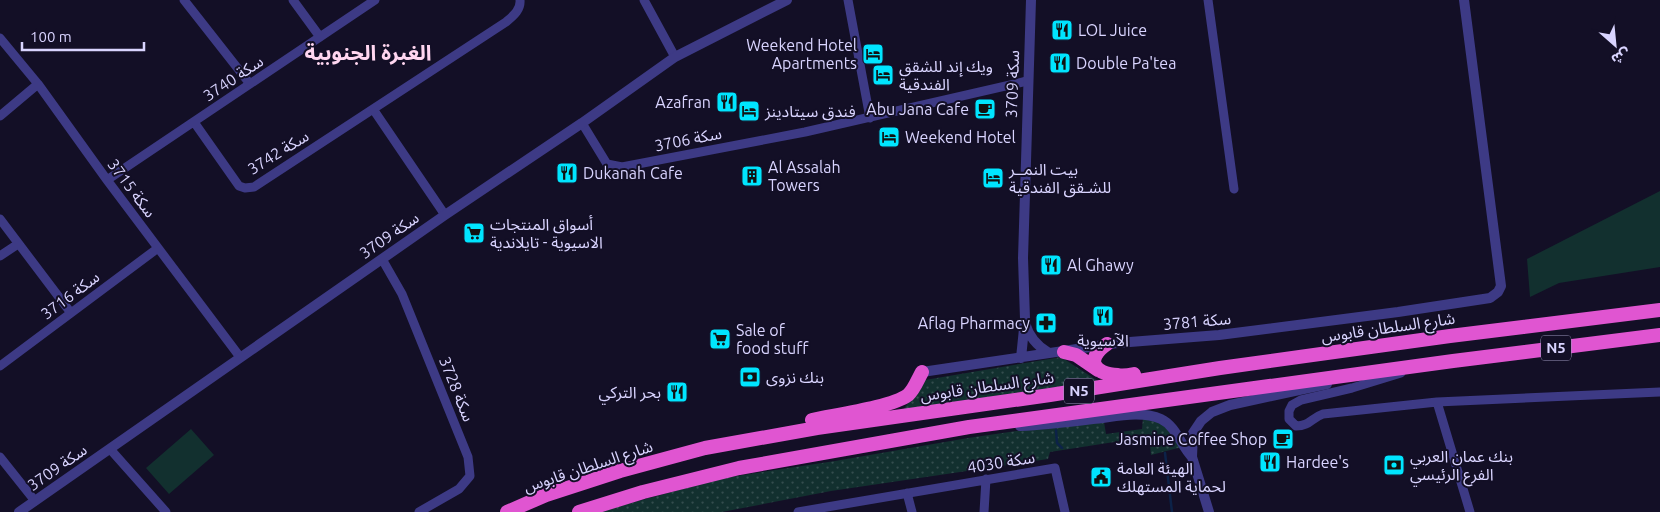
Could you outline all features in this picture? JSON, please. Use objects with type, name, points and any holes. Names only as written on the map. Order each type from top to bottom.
[{"type":"highway","name":"شارع السلطان قابوس","points":[[507,512],[546,495],[620,471],[705,448],[817,428],[1440,337],[1660,310]]},
{"type":"highway","name":"N5","points":[[579,512],[643,492],[739,468],[969,427],[1660,335]]},
{"type":"highway","points":[[1098,370],[1094,364],[1093,357],[1107,344]]},
{"type":"highway","points":[[1064,352],[1076,356],[1098,370],[1117,376],[1220,368]]},
{"type":"highway","points":[[705,448],[792,424],[902,399],[910,394],[922,372]]},
{"type":"street","points":[[184,0],[250,84]]},
{"type":"street","points":[[293,0],[320,37]]},
{"type":"street","name":"سكة 3740","points":[[107,180],[375,0]]},
{"type":"street","name":"سكة 3742","points":[[194,122],[239,186],[245,188],[254,187],[506,22],[516,13],[521,3],[520,0]]},
{"type":"street","points":[[644,0],[675,57]]},
{"type":"street","name":"سكة 3709","points":[[19,512],[445,214],[582,123],[675,57],[787,0]]},
{"type":"street","points":[[848,0],[870,118]]},
{"type":"street","name":"سكة 3709","points":[[1020,358],[1024,319],[1023,258],[1030,0]]},
{"type":"street","points":[[1208,0],[1234,190]]},
{"type":"street","name":"سكة 3781","points":[[922,372],[1107,344],[1234,333],[1398,312],[1475,299],[1493,289],[1498,272],[1464,0]]},
{"type":"street","name":"سكة 3715","points":[[0,38],[38,84],[107,180],[240,357]]},
{"type":"street","name":"سكة 3706","points":[[582,123],[607,164],[622,167],[805,132],[1027,81]]},
{"type":"street","points":[[0,116],[38,84]]},
{"type":"street","points":[[373,109],[445,214]]},
{"type":"street","points":[[0,219],[71,313]]},
{"type":"street","points":[[0,256],[18,244]]},
{"type":"street","name":"سكة 3716","points":[[0,366],[158,248]]},
{"type":"street","name":"سكة 3728","points":[[382,259],[402,294],[468,457],[470,476],[459,489],[419,512]]},
{"type":"street","name":"سكة 3709","points":[[1024,319],[1032,340],[1049,353]]},
{"type":"street","points":[[1432,364],[1352,388],[1301,400],[1292,405],[1289,411],[1289,419],[1296,426],[1303,426],[1310,424],[1323,414],[1437,402],[1660,392]]},
{"type":"street","points":[[1209,512],[1192,457],[1193,433],[1201,421],[1212,412],[1230,405],[1277,396],[1381,371]]},
{"type":"street","points":[[1437,402],[1470,512]]},
{"type":"street","points":[[969,427],[1042,425],[1140,414],[1162,419],[1174,431],[1186,451],[1192,457]]},
{"type":"street","points":[[110,449],[166,512]]},
{"type":"street","points":[[0,457],[35,501]]},
{"type":"street","name":"سكة 4030","points":[[798,512],[833,509],[907,493],[1055,468],[1065,512]]},
{"type":"street","points":[[984,512],[986,479]]},
{"type":"street","points":[[907,493],[912,512]]},
{"type":"green space","points":[[1660,191],[1660,267],[1559,283],[1530,297],[1527,259]]},
{"type":"green space","points":[[1061,357],[1098,381],[903,410],[925,380]]},
{"type":"green space","points":[[1143,418],[1160,421],[1182,447],[1151,455],[1150,445],[1140,438],[1050,452],[1048,459],[831,491],[722,512],[598,512],[723,478],[1043,427],[1104,422],[1106,434],[1142,429]]},
{"type":"green space","points":[[191,429],[214,455],[169,494],[146,468]]},
{"type":"waterway","points":[[1056,430],[1057,443],[1062,448]]},
{"type":"waterway","points":[[1165,453],[1172,512]]},
{"type":"place","name":"LOL Juice","points":[[1062,30]]},
{"type":"place","name":"Weekend Hotel Apartments","points":[[873,54]]},
{"type":"place","name":"Double Pa'tea","points":[[1060,63]]},
{"type":"place","name":"ويك إند للشقق الفندقية","points":[[883,75]]},
{"type":"place","name":"Azafran","points":[[727,102]]},
{"type":"place","name":"Abu Jana Cafe","points":[[985,109]]},
{"type":"place","name":"فندق سيتادينز","points":[[749,111]]},
{"type":"place","name":"Weekend Hotel","points":[[889,137]]},
{"type":"place","name":"Dukanah Cafe","points":[[567,173]]},
{"type":"place","name":"Al Assalah Towers","points":[[752,176]]},
{"type":"place","name":"بيت النمــر للشـقق الفندقية","points":[[993,178]]},
{"type":"place","name":"أسواق المنتجات الاسيوية - تايلاندية","points":[[474,233]]},
{"type":"place","name":"Al Ghawy","points":[[1051,265]]},
{"type":"place","name":"الآسيوية","points":[[1103,316]]},
{"type":"place","name":"Aflag Pharmacy","points":[[1046,323]]},
{"type":"place","name":"Sale of food stuff","points":[[720,339]]},
{"type":"place","name":"بنك نزوى","points":[[750,377]]},
{"type":"place","name":"بحر التركي","points":[[677,392]]},
{"type":"place","name":"Jasmine Coffee Shop","points":[[1283,439]]},
{"type":"place","name":"Hardee's","points":[[1270,462]]},
{"type":"place","name":"بنك عمان العربي الفرع الرئيسي","points":[[1394,465]]},
{"type":"place","name":"الهيئة العامة لحماية المستهلك","points":[[1101,477]]},
{"type":"district","name":"الغبرة الجنوبية","points":[[368,53]]}]
